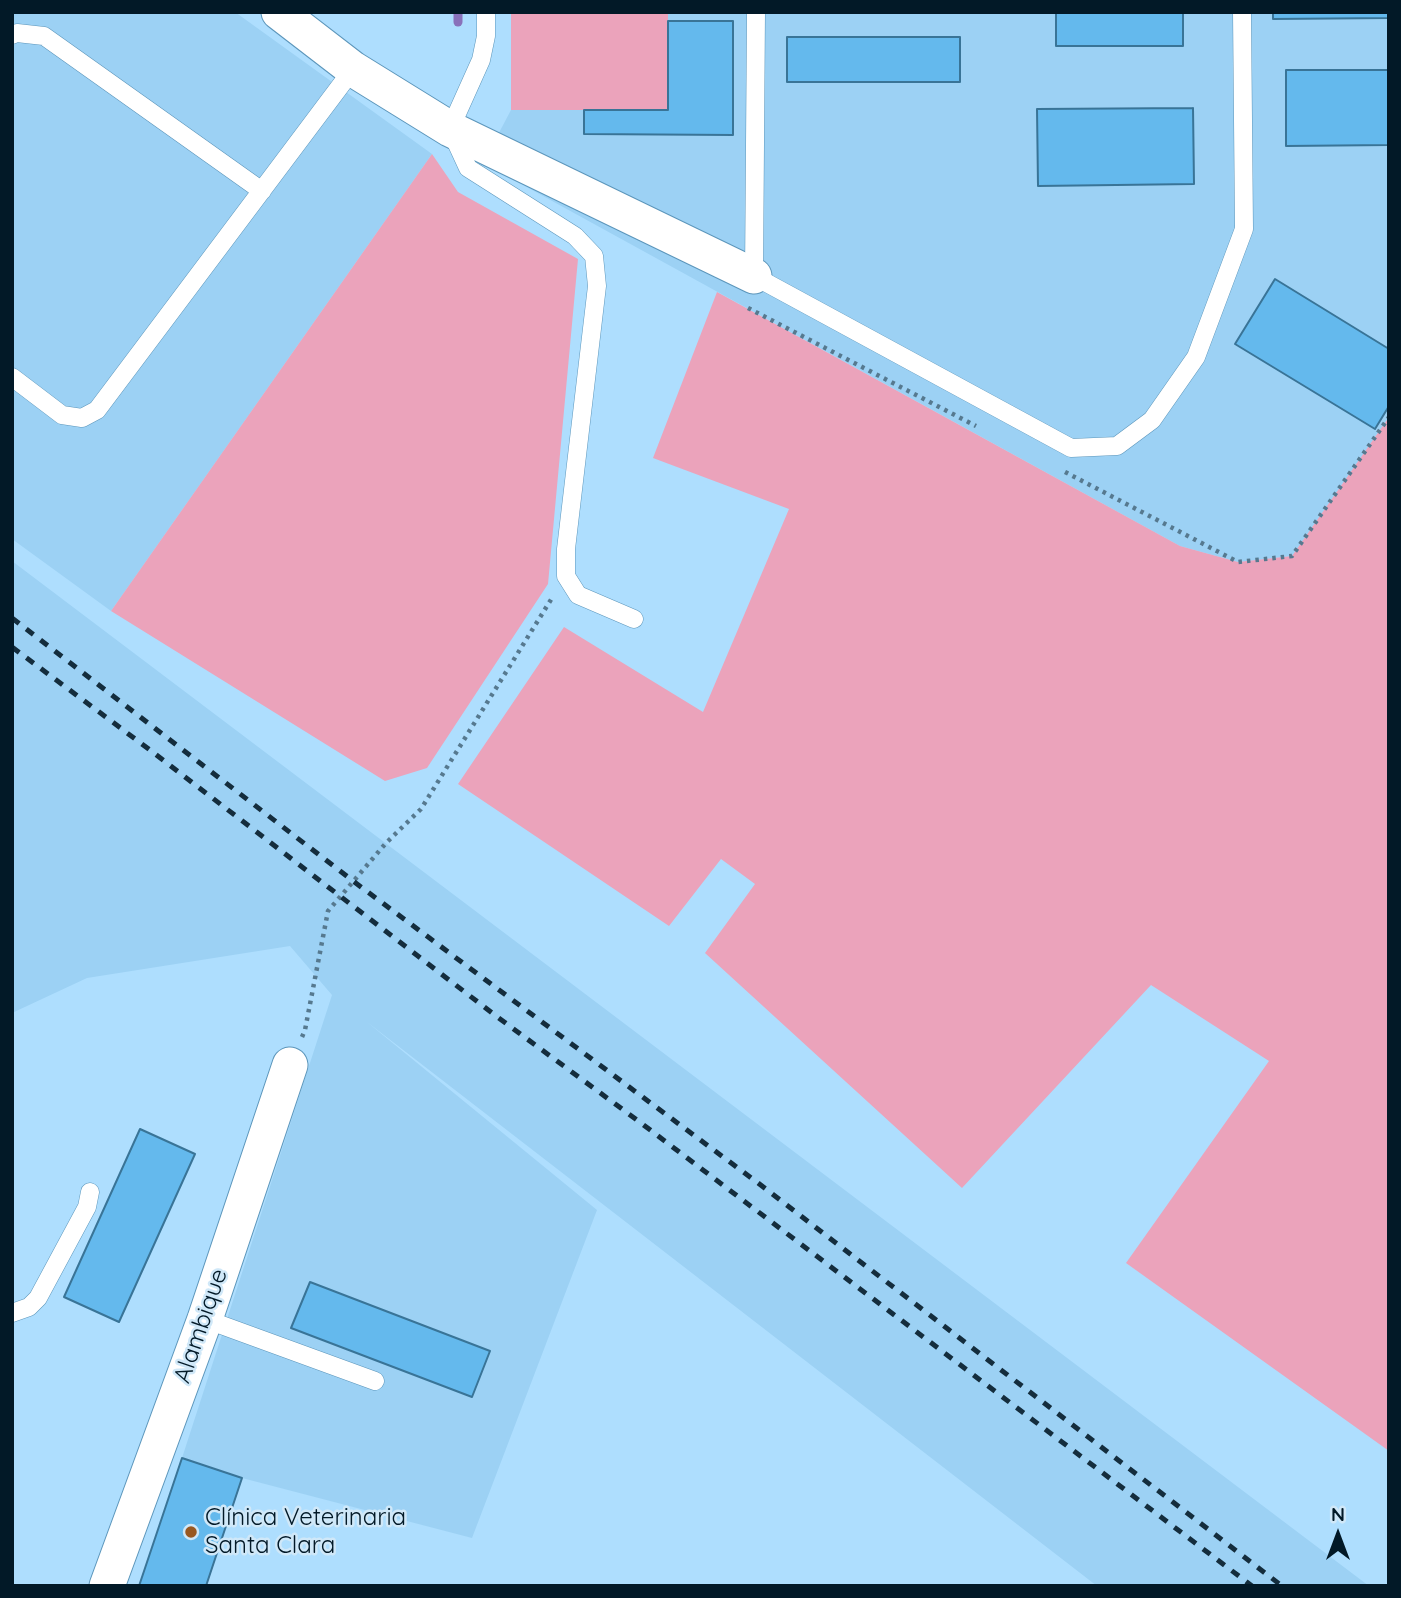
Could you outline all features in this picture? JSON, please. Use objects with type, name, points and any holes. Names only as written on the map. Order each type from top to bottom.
[{"type":"street","points":[[279,12],[354,69],[450,129],[754,276]]},
{"type":"street","name":"Alambique","points":[[107,1586],[205,1319],[290,1065]]},
{"type":"lane","points":[[486,12],[486,36],[481,60],[450,129],[468,167],[575,236],[594,256],[597,286],[566,549],[566,576],[578,595],[634,620]]},
{"type":"lane","points":[[756,12],[754,276],[1072,447],[1118,446],[1152,420],[1196,357],[1244,229],[1242,12]]},
{"type":"lane","points":[[12,35],[17,33],[44,36],[262,191]]},
{"type":"lane","points":[[12,377],[62,415],[82,418],[97,410],[354,69]]},
{"type":"lane","points":[[12,1312],[29,1307],[38,1298],[87,1207],[90,1192]]},
{"type":"lane","points":[[205,1319],[375,1381]]},
{"type":"path","points":[[290,1065],[305,1030],[328,911],[386,843],[421,809],[566,576]]},
{"type":"shaded area","points":[[12,12],[235,12],[432,154],[111,611],[12,539]]},
{"type":"shaded area","points":[[511,12],[1389,12],[1389,417],[1292,556],[1238,562],[1180,546],[483,163],[511,110]]},
{"type":"shaded area","points":[[511,12],[668,12],[668,110],[511,110]]},
{"type":"shaded area","points":[[432,154],[458,192],[578,259],[548,584],[427,768],[385,781],[111,611]]},
{"type":"shaded area","points":[[717,292],[1180,546],[1238,562],[1292,556],[1389,417],[1389,1451],[1126,1263],[1269,1061],[1151,985],[962,1188],[705,953],[755,884],[721,859],[669,926],[458,784],[564,627],[703,712],[789,509],[653,458]]},
{"type":"shaded area","points":[[12,561],[1369,1586],[1097,1586],[367,1022],[597,1210],[472,1538],[242,1478],[182,1458],[332,995],[290,946],[87,978],[12,1013]]},
{"type":"building","points":[[1056,12],[1183,12],[1183,46],[1056,46]]},
{"type":"building","points":[[1273,12],[1389,12],[1389,18],[1273,19]]},
{"type":"building","points":[[668,21],[733,21],[733,135],[584,134],[584,110],[668,110]]},
{"type":"building","points":[[787,37],[960,37],[960,82],[787,82]]},
{"type":"building","points":[[1286,70],[1389,70],[1389,145],[1286,146]]},
{"type":"building","points":[[1193,108],[1194,184],[1038,186],[1037,109]]},
{"type":"building","points":[[1275,279],[1389,349],[1389,406],[1375,429],[1235,344]]},
{"type":"building","points":[[140,1129],[195,1154],[119,1322],[64,1297]]},
{"type":"building","points":[[310,1282],[490,1351],[472,1397],[291,1328]]},
{"type":"building","name":"Clínica Veterinaria Santa Clara","points":[[182,1458],[242,1478],[206,1586],[139,1586]]},
{"type":"waterway","points":[[458,12],[458,22]]},
{"type":"railway","points":[[12,618],[353,881],[758,1183],[1282,1586]]},
{"type":"railway","points":[[12,647],[1252,1586]]},
{"type":"place","name":"Clínica Veterinaria Santa Clara","points":[[191,1532]]}]
